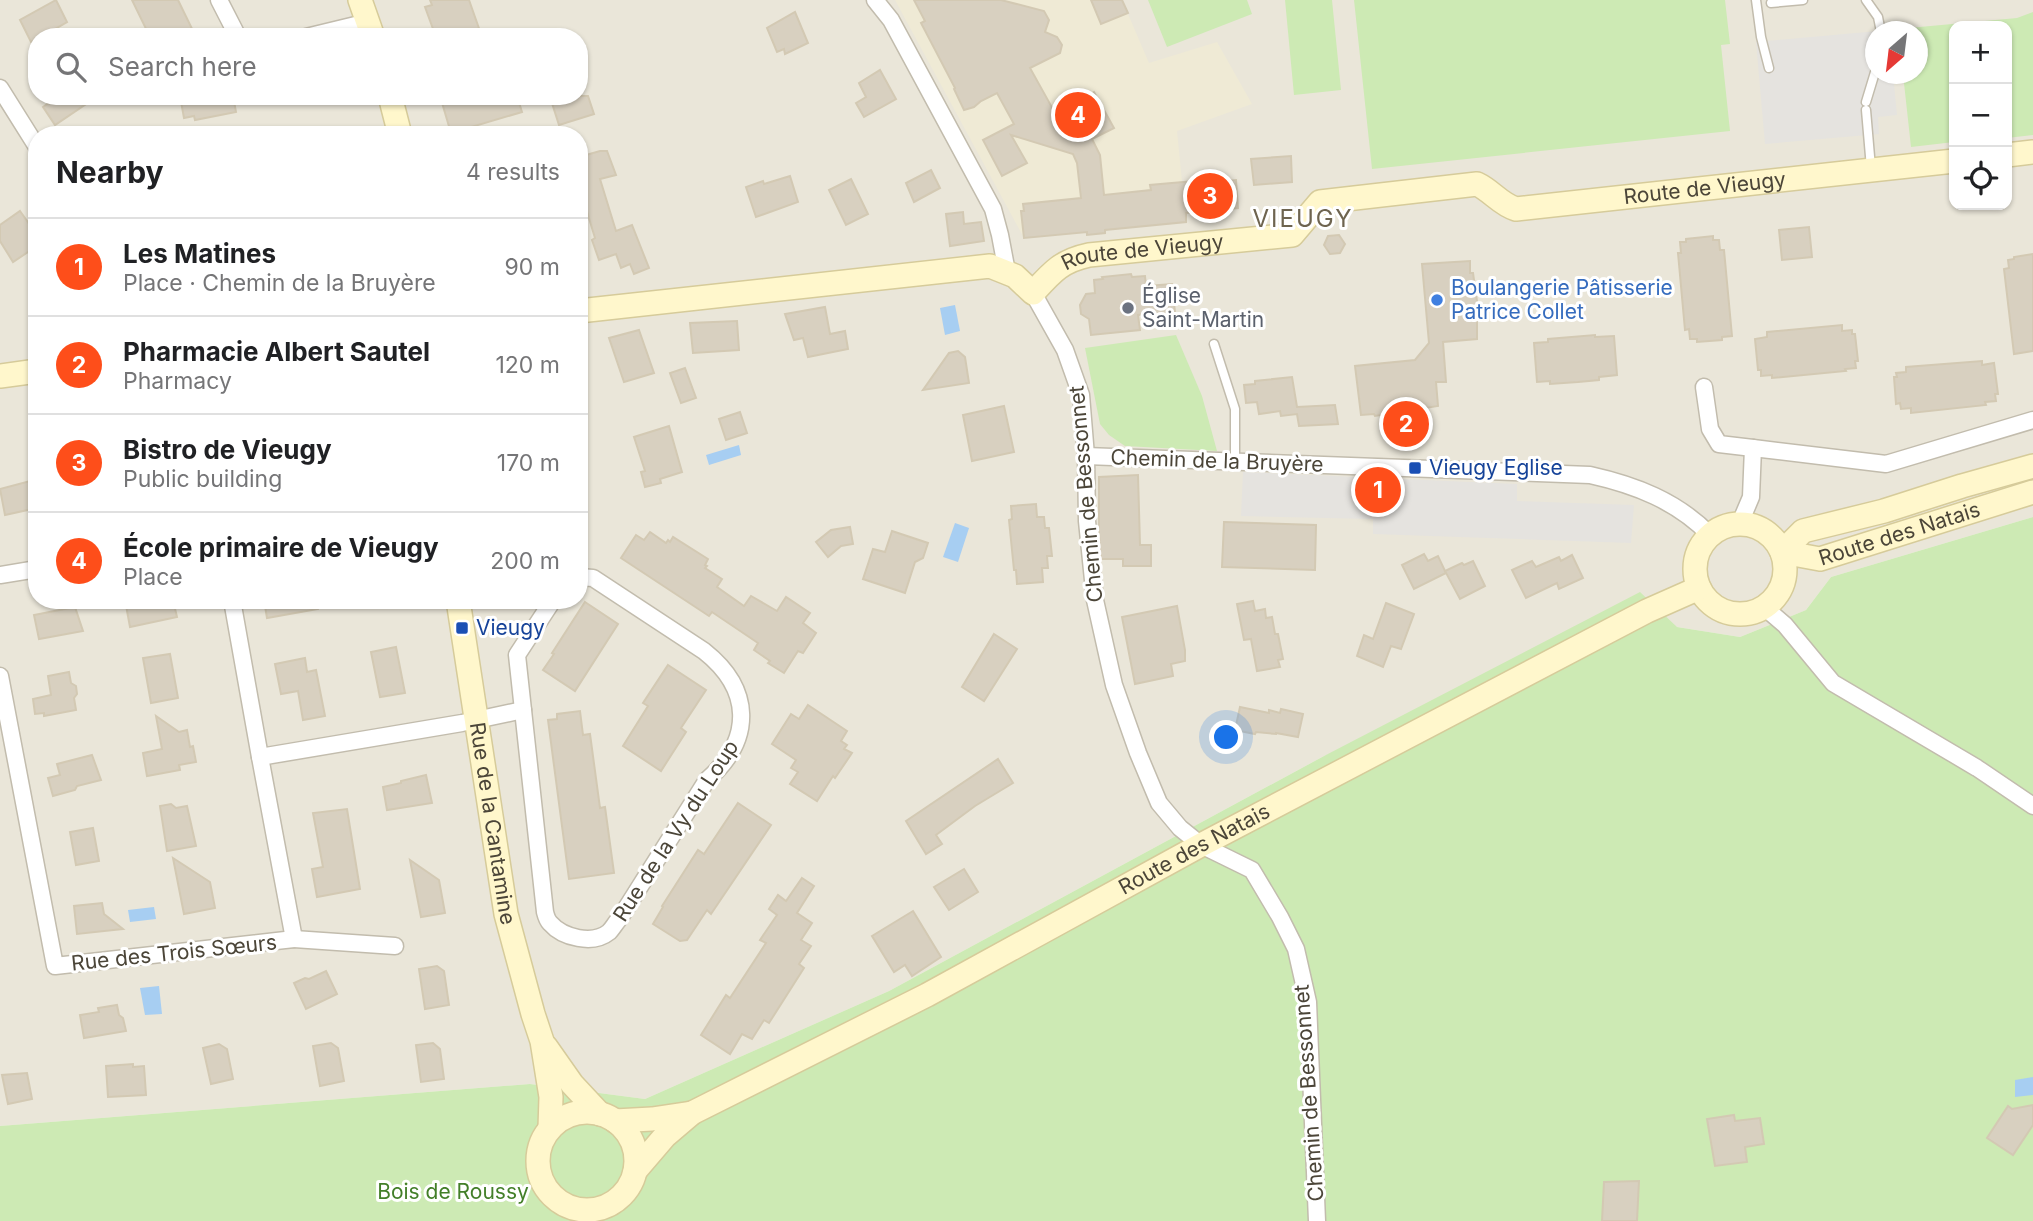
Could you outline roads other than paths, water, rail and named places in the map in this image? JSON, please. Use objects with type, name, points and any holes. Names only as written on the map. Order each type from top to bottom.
[{"type":"street","points":[[219,0],[233,28]]},
{"type":"street","points":[[360,0],[370,28]]},
{"type":"street","points":[[875,0],[891,20],[993,209],[1007,272]]},
{"type":"street","points":[[0,88],[28,133]]},
{"type":"street","points":[[392,105],[398,126]]},
{"type":"street","points":[[2012,154],[2033,152]]},
{"type":"street","name":"Route de Vieugy","points":[[1033,293],[1069,259],[1292,234],[1320,202],[1477,184],[1500,202],[1516,209],[1949,162]]},
{"type":"street","points":[[588,310],[990,267],[1007,272],[1027,285],[1033,293]]},
{"type":"street","name":"Chemin de Bessonnet","points":[[1033,293],[1065,350],[1081,396],[1086,456],[1087,521],[1095,600],[1114,685],[1138,753],[1159,803],[1180,828],[1201,845],[1252,870],[1296,949],[1308,1002],[1317,1221]]},
{"type":"street","points":[[0,376],[28,372]]},
{"type":"street","points":[[1704,387],[1710,429],[1719,444],[1886,464],[2033,420]]},
{"type":"street","points":[[1740,523],[1751,498],[1753,448]]},
{"type":"street","name":"Chemin de la Bruyère","points":[[1086,456],[1590,475],[1645,491],[1693,518],[1710,535]]},
{"type":"street","name":"Route des Natais","points":[[1782,552],[1803,531],[1884,511],[2033,466]]},
{"type":"street","name":"Route des Natais","points":[[1782,552],[1820,559],[2033,492]]},
{"type":"street","points":[[1740,523],[1758,527],[1773,537],[1782,552],[1786,568],[1776,597],[1764,607],[1750,613],[1720,609],[1708,600],[1699,588],[1695,574],[1701,546],[1710,535],[1729,525],[1740,523]]},
{"type":"street","points":[[0,575],[28,570]]},
{"type":"street","name":"Rue de la Vy du Loup","points":[[547,609],[517,655],[545,912],[550,923],[564,933],[581,939],[595,939],[608,933],[620,918],[707,780],[720,769],[732,751],[740,734],[742,715],[739,694],[718,662],[704,650],[588,577]]},
{"type":"street","name":"Route des Natais","points":[[635,1171],[665,1136],[692,1113],[927,995],[1201,845],[1647,611],[1699,588]]},
{"type":"street","points":[[1764,607],[1785,625],[1833,683],[1977,768],[2033,806]]},
{"type":"street","name":"Rue des Trois Sœurs","points":[[234,609],[294,939]]},
{"type":"street","name":"Rue de la Cantamine","points":[[459,609],[506,914],[542,1041],[551,1097],[550,1128]]},
{"type":"street","name":"Rue des Trois Sœurs","points":[[0,676],[55,966],[294,939],[395,946]]},
{"type":"street","points":[[260,757],[523,710]]},
{"type":"street","name":"Rue de la Cantamine","points":[[542,1041],[572,1084],[607,1117]]},
{"type":"street","points":[[586,1112],[607,1117],[625,1131],[632,1143],[636,1157],[630,1184],[623,1194],[597,1214],[572,1208],[561,1211],[540,1175],[537,1159],[541,1143],[550,1128],[560,1119],[572,1114],[586,1112]]},
{"type":"street","name":"Route des Natais","points":[[607,1117],[652,1119],[692,1113]]},
{"type":"lane","points":[[1756,0],[1769,68]]},
{"type":"lane","points":[[1771,3],[1803,0]]},
{"type":"lane","points":[[1866,0],[1879,21]]},
{"type":"lane","points":[[1871,84],[1866,106],[1872,171]]},
{"type":"lane","points":[[1214,344],[1235,409],[1235,461]]},
{"type":"water","points":[[955,305],[960,331],[945,335],[940,308]]},
{"type":"water","points":[[739,445],[741,455],[709,465],[706,455]]},
{"type":"water","points":[[955,523],[969,528],[958,562],[943,557]]},
{"type":"water","points":[[154,907],[156,919],[130,922],[128,910]]},
{"type":"water","points":[[159,986],[162,1014],[145,1015],[140,988]]},
{"type":"water","points":[[2033,1077],[2033,1095],[2015,1097],[2015,1080]]},
{"type":"place","name":"École primaire de Vieugy","points":[[1078,115]]},
{"type":"place","name":"Bistro de Vieugy","points":[[1210,196]]},
{"type":"place","name":"Boulangerie Pâtisserie Patrice Collet","points":[[1437,300]]},
{"type":"place","name":"Église Saint-Martin","points":[[1128,308]]},
{"type":"place","name":"Pharmacie Albert Sautel","points":[[1406,424]]},
{"type":"place","name":"Vieugy Eglise","points":[[1415,468]]},
{"type":"place","name":"Les Matines","points":[[1378,490]]},
{"type":"place","name":"Vieugy","points":[[462,628]]},
{"type":"district","name":"VIEUGY","points":[[1303,219]]},
{"type":"park label","name":"Bois de Roussy","points":[[453,1192]]}]
